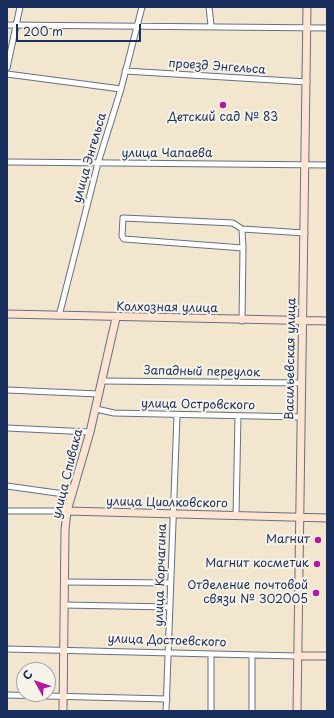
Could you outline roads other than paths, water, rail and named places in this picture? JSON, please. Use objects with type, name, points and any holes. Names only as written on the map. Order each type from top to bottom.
[{"type":"main road","name":"Васильевская улица","points":[[297,711],[308,7]]},
{"type":"main road","name":"Колхозная улица","points":[[7,314],[242,321],[327,321]]},
{"type":"main road","name":"улица Спивака","points":[[63,711],[64,582],[67,511],[90,432],[116,318]]},
{"type":"main road","name":"улица Циолковского","points":[[67,511],[174,515],[299,516],[327,518]]},
{"type":"main road","name":"улица Достоевского","points":[[297,656],[327,656]]},
{"type":"street","points":[[7,68],[20,7]]},
{"type":"street","name":"улица Энгельса","points":[[60,316],[98,163],[142,7]]},
{"type":"street","points":[[210,7],[211,25]]},
{"type":"street","points":[[7,25],[136,27],[211,25],[327,28]]},
{"type":"street","name":"проезд Энгельса","points":[[125,71],[307,82]]},
{"type":"street","points":[[7,74],[120,89]]},
{"type":"street","name":"улица Чапаева","points":[[7,162],[327,165]]},
{"type":"street","points":[[243,248],[124,239],[122,236],[122,220],[126,216],[233,223],[242,229],[305,233]]},
{"type":"street","points":[[242,229],[242,321]]},
{"type":"street","name":"Западный переулок","points":[[102,381],[302,383]]},
{"type":"street","points":[[7,390],[99,394]]},
{"type":"street","name":"улица Островского","points":[[96,408],[114,412],[177,415],[301,417]]},
{"type":"street","name":"улица Корчагина","points":[[166,711],[177,415]]},
{"type":"street","points":[[236,516],[238,416]]},
{"type":"street","points":[[7,428],[90,432]]},
{"type":"street","points":[[7,486],[71,495]]},
{"type":"street","name":"улица Циолковского","points":[[7,511],[67,511]]},
{"type":"street","points":[[64,582],[171,583]]},
{"type":"street","points":[[64,605],[170,607]]},
{"type":"street","name":"улица Достоевского","points":[[7,649],[63,649],[297,656]]},
{"type":"street","points":[[210,711],[211,654]]},
{"type":"street","points":[[252,655],[252,711]]},
{"type":"street","points":[[7,696],[167,699]]},
{"type":"place","name":"Детский сад № 83","points":[[223,105]]},
{"type":"place","name":"Магнит","points":[[318,540]]},
{"type":"place","name":"Магнит косметик","points":[[317,564]]},
{"type":"place","name":"Отделение почтовой связи № 302005","points":[[316,593]]}]
